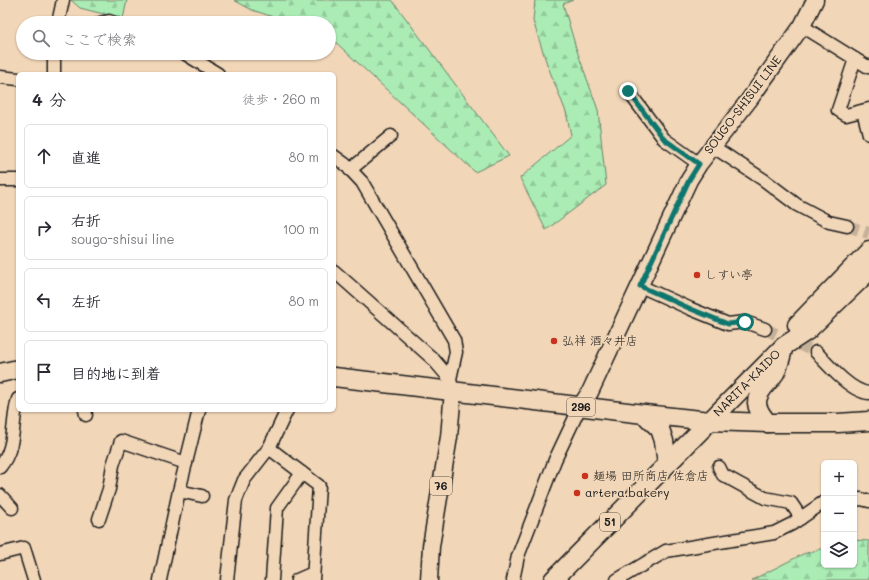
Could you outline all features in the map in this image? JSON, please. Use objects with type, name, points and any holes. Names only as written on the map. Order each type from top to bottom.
[{"type":"highway","name":"NARITA-KAIDO","points":[[784,346],[798,323],[869,251]]},
{"type":"highway","name":"NARITA-KAIDO","points":[[710,421],[784,346],[807,331],[869,270]]},
{"type":"highway","points":[[768,423],[760,414],[757,405],[757,397],[776,373],[784,346]]},
{"type":"highway","points":[[0,373],[16,369]]},
{"type":"highway","name":"296","points":[[336,376],[451,385],[580,407],[710,421],[768,423],[838,423],[869,421]]},
{"type":"highway","points":[[644,414],[660,429],[664,441],[667,464]]},
{"type":"highway","name":"51","points":[[553,580],[710,421]]},
{"type":"main road","name":"SOUGO-SHISUI LINE","points":[[580,407],[590,392],[689,180],[712,146],[749,100],[802,26],[816,0]]},
{"type":"main road","name":"76","points":[[429,580],[431,546],[449,438],[451,385]]},
{"type":"street","points":[[60,16],[63,0]]},
{"type":"street","points":[[802,26],[868,67],[869,66]]},
{"type":"street","points":[[855,59],[838,110],[846,115],[866,110],[869,134]]},
{"type":"street","points":[[54,60],[54,72]]},
{"type":"street","points":[[195,60],[215,72]]},
{"type":"street","points":[[0,77],[16,79]]},
{"type":"street","points":[[628,91],[664,139],[699,164]]},
{"type":"street","points":[[350,170],[391,136]]},
{"type":"street","points":[[712,146],[764,180],[796,205],[829,222],[847,226]]},
{"type":"street","points":[[336,158],[362,182],[454,340],[456,352],[451,385]]},
{"type":"street","points":[[0,180],[16,180]]},
{"type":"street","points":[[336,273],[433,359],[451,385]]},
{"type":"street","points":[[640,286],[728,324],[745,322],[765,329]]},
{"type":"street","points":[[816,352],[845,381],[864,392],[869,393]]},
{"type":"street","points":[[512,580],[521,549],[555,460],[580,407]]},
{"type":"street","points":[[0,467],[4,462],[13,437],[16,412]]},
{"type":"street","points":[[160,580],[179,491],[199,412]]},
{"type":"street","points":[[227,580],[236,500],[244,480],[269,448],[286,412]]},
{"type":"street","points":[[99,519],[109,489],[112,465],[121,441],[186,463]]},
{"type":"street","points":[[269,448],[319,486],[313,577],[297,580]]},
{"type":"street","points":[[719,467],[724,476],[765,498],[791,503],[801,518]]},
{"type":"street","points":[[272,580],[277,508],[302,473]]},
{"type":"street","points":[[179,491],[202,496]]},
{"type":"street","points":[[0,495],[12,508]]},
{"type":"street","points":[[857,500],[869,501]]},
{"type":"street","points":[[617,580],[666,551],[774,533],[801,518],[821,504]]},
{"type":"street","points":[[0,554],[24,548],[34,580]]},
{"type":"green space","points":[[71,0],[127,0],[124,16],[111,16],[80,8]]},
{"type":"green space","points":[[234,0],[392,0],[509,156],[475,172],[336,43],[336,16],[270,16],[252,10]]},
{"type":"green space","points":[[535,0],[573,0],[563,4],[576,48],[598,110],[606,185],[546,230],[520,178],[571,135],[566,112],[547,64],[533,21]]},
{"type":"green space","points":[[857,540],[869,541],[869,580],[752,580],[803,554],[821,549],[821,568],[857,568]]},
{"type":"tunnel","points":[[847,226],[869,233]]},
{"type":"tunnel","points":[[765,329],[816,352]]},
{"type":"place","name":"しすい亭","points":[[697,275]]},
{"type":"place","name":"弘祥 酒々井店","points":[[554,341]]},
{"type":"place","name":"麺場 田所商店 佐倉店","points":[[585,476]]},
{"type":"place","name":"artera.bakery","points":[[577,493]]},
{"type":"route","points":[[628,91],[664,139],[699,164],[689,180],[640,286],[728,324],[745,322]]}]
